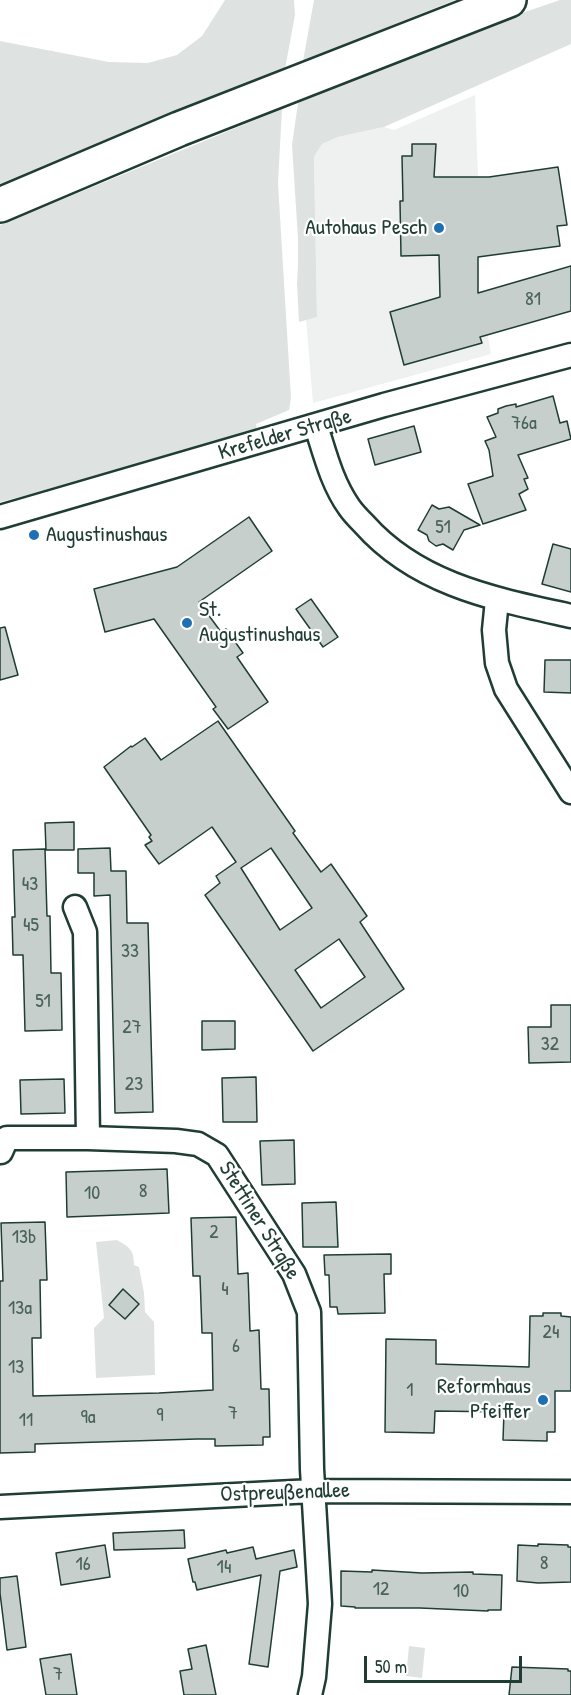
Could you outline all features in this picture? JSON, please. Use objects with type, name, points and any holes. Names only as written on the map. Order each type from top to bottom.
[{"type":"main road","points":[[0,205],[179,129],[509,0]]},
{"type":"street","name":"Krefelder Straße","points":[[0,517],[384,405],[571,356]]},
{"type":"street","points":[[316,426],[331,473],[349,507],[376,538],[412,564],[447,583],[497,600],[571,616]]},
{"type":"street","points":[[497,600],[494,630],[497,663],[506,689],[571,792]]},
{"type":"street","points":[[75,907],[85,933],[88,1138]]},
{"type":"street","name":"Stettiner Straße","points":[[1,1152],[7,1138],[88,1138],[198,1144],[217,1155],[284,1256],[299,1284],[309,1312],[313,1491],[320,1604],[314,1677],[310,1695]]},
{"type":"street","name":"Ostpreußenallee","points":[[0,1507],[313,1491],[571,1492]]},
{"type":"shaded area","points":[[225,0],[294,0],[295,15],[285,69],[0,188],[0,41],[109,62],[148,63],[177,55],[202,36]]},
{"type":"shaded area","points":[[314,0],[455,0],[303,61]]},
{"type":"shaded area","points":[[560,0],[571,0],[571,44],[384,127],[338,137],[322,144],[314,157],[317,317],[299,322],[298,239],[292,145],[298,103],[490,24]]},
{"type":"shaded area","points":[[475,95],[478,294],[484,313],[491,354],[313,403],[306,319],[317,317],[314,157],[322,144],[338,137],[384,127],[394,130]]},
{"type":"shaded area","points":[[282,109],[278,183],[291,398],[289,410],[256,424],[258,435],[201,452],[0,502],[0,225]]},
{"type":"shaded area","points":[[117,1240],[130,1249],[134,1265],[139,1267],[145,1312],[154,1322],[155,1375],[96,1378],[94,1328],[104,1318],[96,1242]]},
{"type":"shaded area","points":[[409,1646],[425,1648],[422,1678],[406,1676]]},
{"type":"building","points":[[412,144],[436,144],[434,177],[489,177],[558,167],[567,225],[557,226],[560,246],[478,257],[478,293],[571,266],[571,311],[480,337],[482,343],[404,365],[390,312],[440,297],[439,255],[401,256],[402,156],[412,156]]},
{"type":"building","points":[[553,396],[560,423],[567,421],[571,439],[518,455],[528,478],[524,479],[528,489],[519,494],[526,510],[483,524],[468,484],[493,476],[489,450],[485,441],[496,437],[487,417],[498,413],[498,409],[506,406],[516,404],[516,407]]},
{"type":"building","points":[[414,426],[421,452],[375,465],[368,439]]},
{"type":"building","points":[[432,505],[439,509],[449,507],[480,525],[464,530],[453,550],[443,544],[436,546],[429,541],[427,535],[418,530]]},
{"type":"building","name":"St. Augustinushaus","points":[[249,517],[272,551],[199,602],[221,632],[226,629],[243,653],[237,657],[268,702],[228,729],[213,709],[216,707],[154,619],[105,632],[94,589],[177,567]]},
{"type":"building","points":[[553,544],[571,549],[571,592],[542,584]]},
{"type":"building","points":[[311,599],[338,637],[323,647],[296,609]]},
{"type":"building","points":[[5,627],[18,675],[0,680],[0,628]]},
{"type":"building","points":[[545,660],[571,660],[571,693],[544,692]]},
{"type":"building","points":[[218,721],[321,872],[331,864],[367,916],[360,922],[404,989],[313,1051],[205,895],[220,883],[216,876],[236,862],[212,827],[159,864],[145,845],[152,841],[149,837],[151,835],[104,767],[145,738],[161,760]],"holes":[[[271,848],[312,908],[280,930],[241,868]],[[339,939],[365,977],[321,1008],[295,970]]]},
{"type":"building","points":[[74,822],[74,850],[46,850],[45,823]]},
{"type":"building","points":[[110,848],[111,871],[126,871],[127,923],[148,923],[153,1112],[115,1113],[110,895],[94,896],[94,873],[78,873],[78,849]]},
{"type":"building","points":[[45,849],[51,973],[61,973],[62,1030],[25,1031],[23,955],[13,955],[12,917],[15,917],[13,850]]},
{"type":"building","points":[[551,1005],[571,1005],[571,1062],[529,1063],[528,1027],[551,1027]]},
{"type":"building","points":[[202,1021],[235,1021],[235,1049],[202,1050]]},
{"type":"building","points":[[256,1077],[257,1122],[223,1122],[222,1078]]},
{"type":"building","points":[[64,1079],[65,1113],[21,1114],[20,1080]]},
{"type":"building","points":[[294,1140],[295,1184],[262,1185],[260,1141]]},
{"type":"building","points":[[167,1169],[169,1213],[67,1217],[66,1172]]},
{"type":"building","points":[[336,1202],[338,1247],[303,1247],[302,1203]]},
{"type":"building","points":[[236,1217],[238,1274],[248,1273],[250,1331],[259,1330],[261,1389],[269,1389],[270,1437],[263,1437],[263,1445],[215,1446],[215,1439],[197,1439],[35,1444],[35,1452],[0,1453],[0,1281],[3,1281],[1,1223],[45,1222],[47,1280],[40,1280],[41,1338],[32,1338],[33,1396],[159,1393],[213,1390],[212,1333],[202,1333],[200,1276],[193,1276],[191,1218]]},
{"type":"building","points":[[391,1254],[391,1274],[384,1274],[385,1313],[338,1314],[337,1307],[330,1307],[329,1275],[325,1275],[324,1255]]},
{"type":"building","points":[[123,1289],[139,1304],[125,1319],[109,1305]]},
{"type":"building","points":[[543,1313],[561,1313],[561,1316],[571,1317],[571,1391],[555,1391],[555,1432],[547,1432],[547,1441],[503,1440],[504,1412],[435,1411],[434,1433],[385,1432],[386,1339],[436,1340],[436,1364],[529,1367],[530,1316],[543,1316]]},
{"type":"building","points":[[184,1530],[185,1548],[114,1550],[113,1533]]},
{"type":"building","points":[[538,1544],[571,1547],[571,1582],[517,1581],[518,1545],[538,1546]]},
{"type":"building","points":[[105,1545],[110,1577],[61,1585],[56,1553]]},
{"type":"building","points":[[253,1547],[256,1559],[294,1550],[297,1567],[280,1571],[268,1667],[249,1664],[261,1575],[197,1590],[188,1559],[226,1550],[227,1553]]},
{"type":"building","points":[[372,1570],[422,1573],[473,1572],[473,1574],[502,1575],[501,1610],[341,1606],[341,1571],[372,1572]]},
{"type":"building","points":[[17,1576],[26,1647],[7,1650],[0,1578]]},
{"type":"building","points":[[206,1645],[216,1695],[184,1695],[180,1671],[192,1669],[188,1649]]},
{"type":"building","points":[[71,1654],[77,1695],[46,1695],[40,1659]]},
{"type":"building","points":[[512,1667],[568,1669],[571,1671],[571,1695],[509,1695]]},
{"type":"place","name":"Autohaus Pesch","points":[[439,228]]},
{"type":"place","name":"Augustinushaus","points":[[34,535]]},
{"type":"place","name":"St. Augustinushaus","points":[[187,623]]},
{"type":"place","name":"Reformhaus Pfeiffer","points":[[543,1400]]}]
